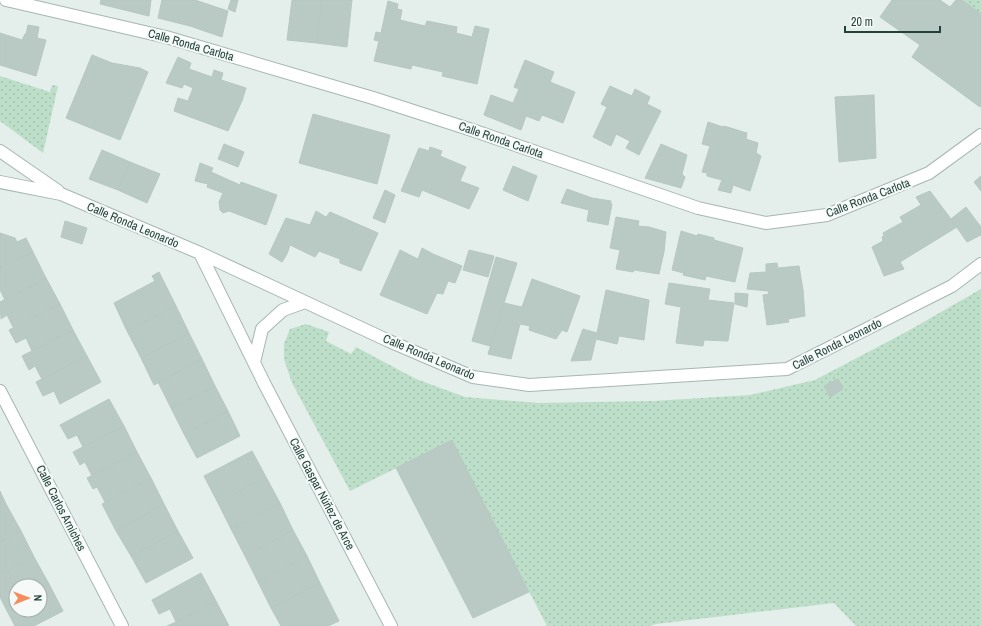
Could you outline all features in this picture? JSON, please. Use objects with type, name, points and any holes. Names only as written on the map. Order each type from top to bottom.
[{"type":"street","name":"Calle Ronda Carlota","points":[[6,0],[166,37],[373,98],[475,130],[698,208],[766,223],[827,215],[929,173],[981,134]]},
{"type":"street","points":[[0,151],[61,194]]},
{"type":"street","name":"Calle Ronda Leonardo","points":[[0,182],[61,194],[200,253],[389,341],[473,377],[529,385],[787,369],[952,286],[981,264]]},
{"type":"street","name":"Calle Gaspar Núñez de Arce","points":[[200,253],[254,362],[391,626]]},
{"type":"street","points":[[254,362],[262,330],[283,310],[305,302]]},
{"type":"street","name":"Calle Carlos Arniches","points":[[0,391],[122,626]]},
{"type":"green space","points":[[962,0],[981,0],[981,14]]},
{"type":"green space","points":[[0,76],[50,92],[52,85],[58,86],[43,153],[0,121]]},
{"type":"green space","points":[[981,289],[981,626],[856,626],[834,603],[649,626],[547,626],[451,441],[350,491],[292,383],[284,359],[284,344],[290,329],[306,324],[329,332],[326,341],[351,354],[356,347],[416,379],[465,397],[538,403],[653,401],[750,395],[815,380],[908,331]]},
{"type":"building","points":[[101,0],[151,0],[149,16],[100,4]]},
{"type":"building","points":[[162,0],[195,0],[228,11],[222,37],[190,26],[158,18]]},
{"type":"building","points":[[231,0],[238,0],[235,12],[228,9]]},
{"type":"building","points":[[292,0],[322,0],[317,43],[287,40]]},
{"type":"building","points":[[322,0],[352,0],[347,47],[317,43]]},
{"type":"building","points":[[892,0],[940,0],[950,7],[956,0],[962,0],[981,14],[980,107],[912,57],[920,45],[880,17]]},
{"type":"building","points":[[388,1],[398,4],[397,9],[402,10],[400,20],[425,26],[427,21],[457,27],[456,33],[472,37],[475,26],[489,29],[477,84],[442,76],[443,72],[412,65],[411,69],[374,61],[379,41],[374,40],[376,32],[381,33]]},
{"type":"building","points":[[28,25],[39,27],[37,38],[46,40],[36,76],[0,65],[0,33],[22,40],[26,34]]},
{"type":"building","points":[[92,55],[112,63],[140,68],[148,72],[120,140],[66,118]]},
{"type":"building","points":[[178,57],[191,63],[189,69],[212,77],[214,70],[223,73],[221,80],[246,88],[242,101],[228,131],[174,111],[178,98],[188,101],[193,88],[184,84],[182,88],[166,83]]},
{"type":"building","points":[[525,60],[554,72],[550,82],[575,92],[563,123],[542,115],[539,121],[526,116],[521,130],[484,115],[491,95],[513,103],[519,89],[514,87]]},
{"type":"building","points":[[610,86],[632,96],[635,89],[650,97],[647,104],[661,111],[639,155],[626,148],[630,141],[616,134],[611,146],[593,137],[607,107],[601,104]]},
{"type":"building","points":[[874,95],[876,158],[839,162],[835,97]]},
{"type":"building","points":[[313,114],[390,135],[377,184],[299,163]]},
{"type":"building","points":[[708,122],[747,133],[746,139],[758,143],[756,153],[761,156],[750,191],[733,185],[731,193],[718,190],[722,180],[707,176],[707,173],[702,172],[710,146],[702,144]]},
{"type":"building","points":[[224,144],[244,152],[238,167],[218,159]]},
{"type":"building","points":[[661,144],[687,155],[682,174],[685,177],[681,188],[645,178]]},
{"type":"building","points":[[430,147],[442,151],[440,156],[466,167],[460,181],[479,188],[469,209],[422,190],[419,197],[401,191],[419,148],[429,151]]},
{"type":"building","points":[[102,150],[130,162],[118,190],[89,179]]},
{"type":"building","points":[[130,162],[160,174],[147,203],[118,190]]},
{"type":"building","points":[[200,163],[213,168],[211,172],[240,185],[241,182],[277,195],[266,225],[229,211],[223,213],[220,210],[219,202],[223,193],[207,187],[208,184],[195,181]]},
{"type":"building","points":[[513,166],[537,176],[528,201],[503,190]]},
{"type":"building","points":[[981,176],[981,191],[974,182]]},
{"type":"building","points":[[567,189],[592,198],[611,201],[612,204],[608,225],[587,221],[589,210],[561,203]]},
{"type":"building","points":[[385,190],[395,195],[385,223],[373,218]]},
{"type":"building","points":[[930,191],[957,227],[900,262],[904,269],[884,276],[872,247],[883,241],[883,233],[903,222],[900,217],[921,205],[916,197]]},
{"type":"building","points":[[966,207],[981,227],[981,235],[967,242],[951,219]]},
{"type":"building","points":[[316,211],[326,217],[330,212],[378,233],[361,271],[340,263],[340,259],[319,251],[315,257],[290,245],[282,262],[269,254],[286,218],[310,225]]},
{"type":"building","points":[[616,217],[639,221],[638,226],[649,227],[666,232],[664,252],[659,274],[616,269],[620,250],[610,248]]},
{"type":"building","points":[[65,221],[87,228],[82,244],[61,237]]},
{"type":"building","points":[[681,231],[697,236],[698,234],[714,238],[714,240],[743,248],[735,282],[706,276],[705,280],[683,275],[684,273],[672,270]]},
{"type":"building","points":[[0,233],[15,238],[17,242],[26,238],[33,252],[0,268]]},
{"type":"building","points":[[422,248],[462,266],[455,283],[448,281],[443,294],[437,293],[427,314],[380,295],[400,250],[418,259]]},
{"type":"building","points":[[469,250],[494,256],[488,277],[463,270]]},
{"type":"building","points":[[33,252],[46,278],[5,300],[0,290],[0,268]]},
{"type":"building","points":[[496,257],[517,263],[490,346],[472,341]]},
{"type":"building","points":[[777,263],[778,268],[799,266],[805,316],[788,319],[789,322],[767,325],[763,295],[769,294],[768,291],[747,289],[750,273],[766,272],[766,264]]},
{"type":"building","points":[[159,272],[176,306],[127,331],[114,303],[155,281],[152,276]]},
{"type":"building","points":[[46,278],[60,304],[13,327],[7,315],[1,319],[0,302]]},
{"type":"building","points":[[532,279],[580,296],[567,332],[562,330],[556,339],[529,330],[530,326],[520,324],[511,359],[488,354],[504,303],[522,307]]},
{"type":"building","points":[[669,283],[710,289],[708,300],[734,303],[728,341],[704,340],[703,346],[676,343],[681,307],[665,304]]},
{"type":"building","points":[[606,290],[649,300],[644,340],[619,336],[617,344],[596,339],[591,360],[571,361],[583,329],[597,333]]},
{"type":"building","points":[[735,293],[748,294],[747,307],[735,304]]},
{"type":"building","points":[[60,304],[73,330],[32,351],[26,338],[16,343],[9,330]]},
{"type":"building","points":[[176,306],[189,333],[141,358],[127,331]]},
{"type":"building","points":[[73,330],[87,356],[42,379],[35,366],[29,370],[22,356]]},
{"type":"building","points":[[189,333],[202,359],[154,385],[141,358]]},
{"type":"building","points":[[87,356],[101,382],[60,404],[54,391],[43,396],[36,382]]},
{"type":"building","points":[[202,359],[215,386],[171,408],[158,382]]},
{"type":"building","points":[[838,379],[843,389],[830,397],[824,386]]},
{"type":"building","points":[[215,386],[228,411],[184,434],[171,408]]},
{"type":"building","points":[[109,399],[124,426],[83,447],[77,435],[68,439],[60,425]]},
{"type":"building","points":[[228,411],[240,436],[197,458],[184,434]]},
{"type":"building","points":[[124,426],[137,452],[92,476],[85,462],[80,465],[73,452]]},
{"type":"building","points":[[452,440],[529,592],[473,618],[396,468]]},
{"type":"building","points":[[252,451],[266,477],[218,503],[204,476]]},
{"type":"building","points":[[137,452],[151,478],[105,502],[97,487],[93,489],[87,478]]},
{"type":"building","points":[[266,477],[280,503],[231,529],[218,503]]},
{"type":"building","points":[[151,478],[164,504],[116,531],[102,504]]},
{"type":"building","points":[[0,491],[6,504],[0,507]]},
{"type":"building","points":[[280,503],[293,530],[245,556],[231,529]]},
{"type":"building","points":[[6,504],[21,531],[0,542],[0,507]]},
{"type":"building","points":[[164,504],[178,531],[131,556],[116,531]]},
{"type":"building","points":[[293,530],[307,556],[258,582],[245,556]]},
{"type":"building","points":[[21,531],[34,557],[0,575],[0,542]]},
{"type":"building","points":[[178,531],[193,558],[146,583],[131,556]]},
{"type":"building","points":[[307,556],[320,583],[271,608],[258,582]]},
{"type":"building","points":[[34,557],[46,578],[8,578],[8,605],[5,607],[0,597],[0,575]]},
{"type":"building","points":[[201,573],[216,601],[176,622],[170,609],[159,614],[152,600]]},
{"type":"building","points":[[320,583],[339,621],[328,626],[281,626],[271,608]]},
{"type":"building","points":[[48,584],[63,611],[34,626],[15,626],[11,618],[48,618]]},
{"type":"building","points":[[216,601],[229,626],[167,626],[176,622]]},
{"type":"building","points":[[8,605],[8,613],[5,607]]}]
